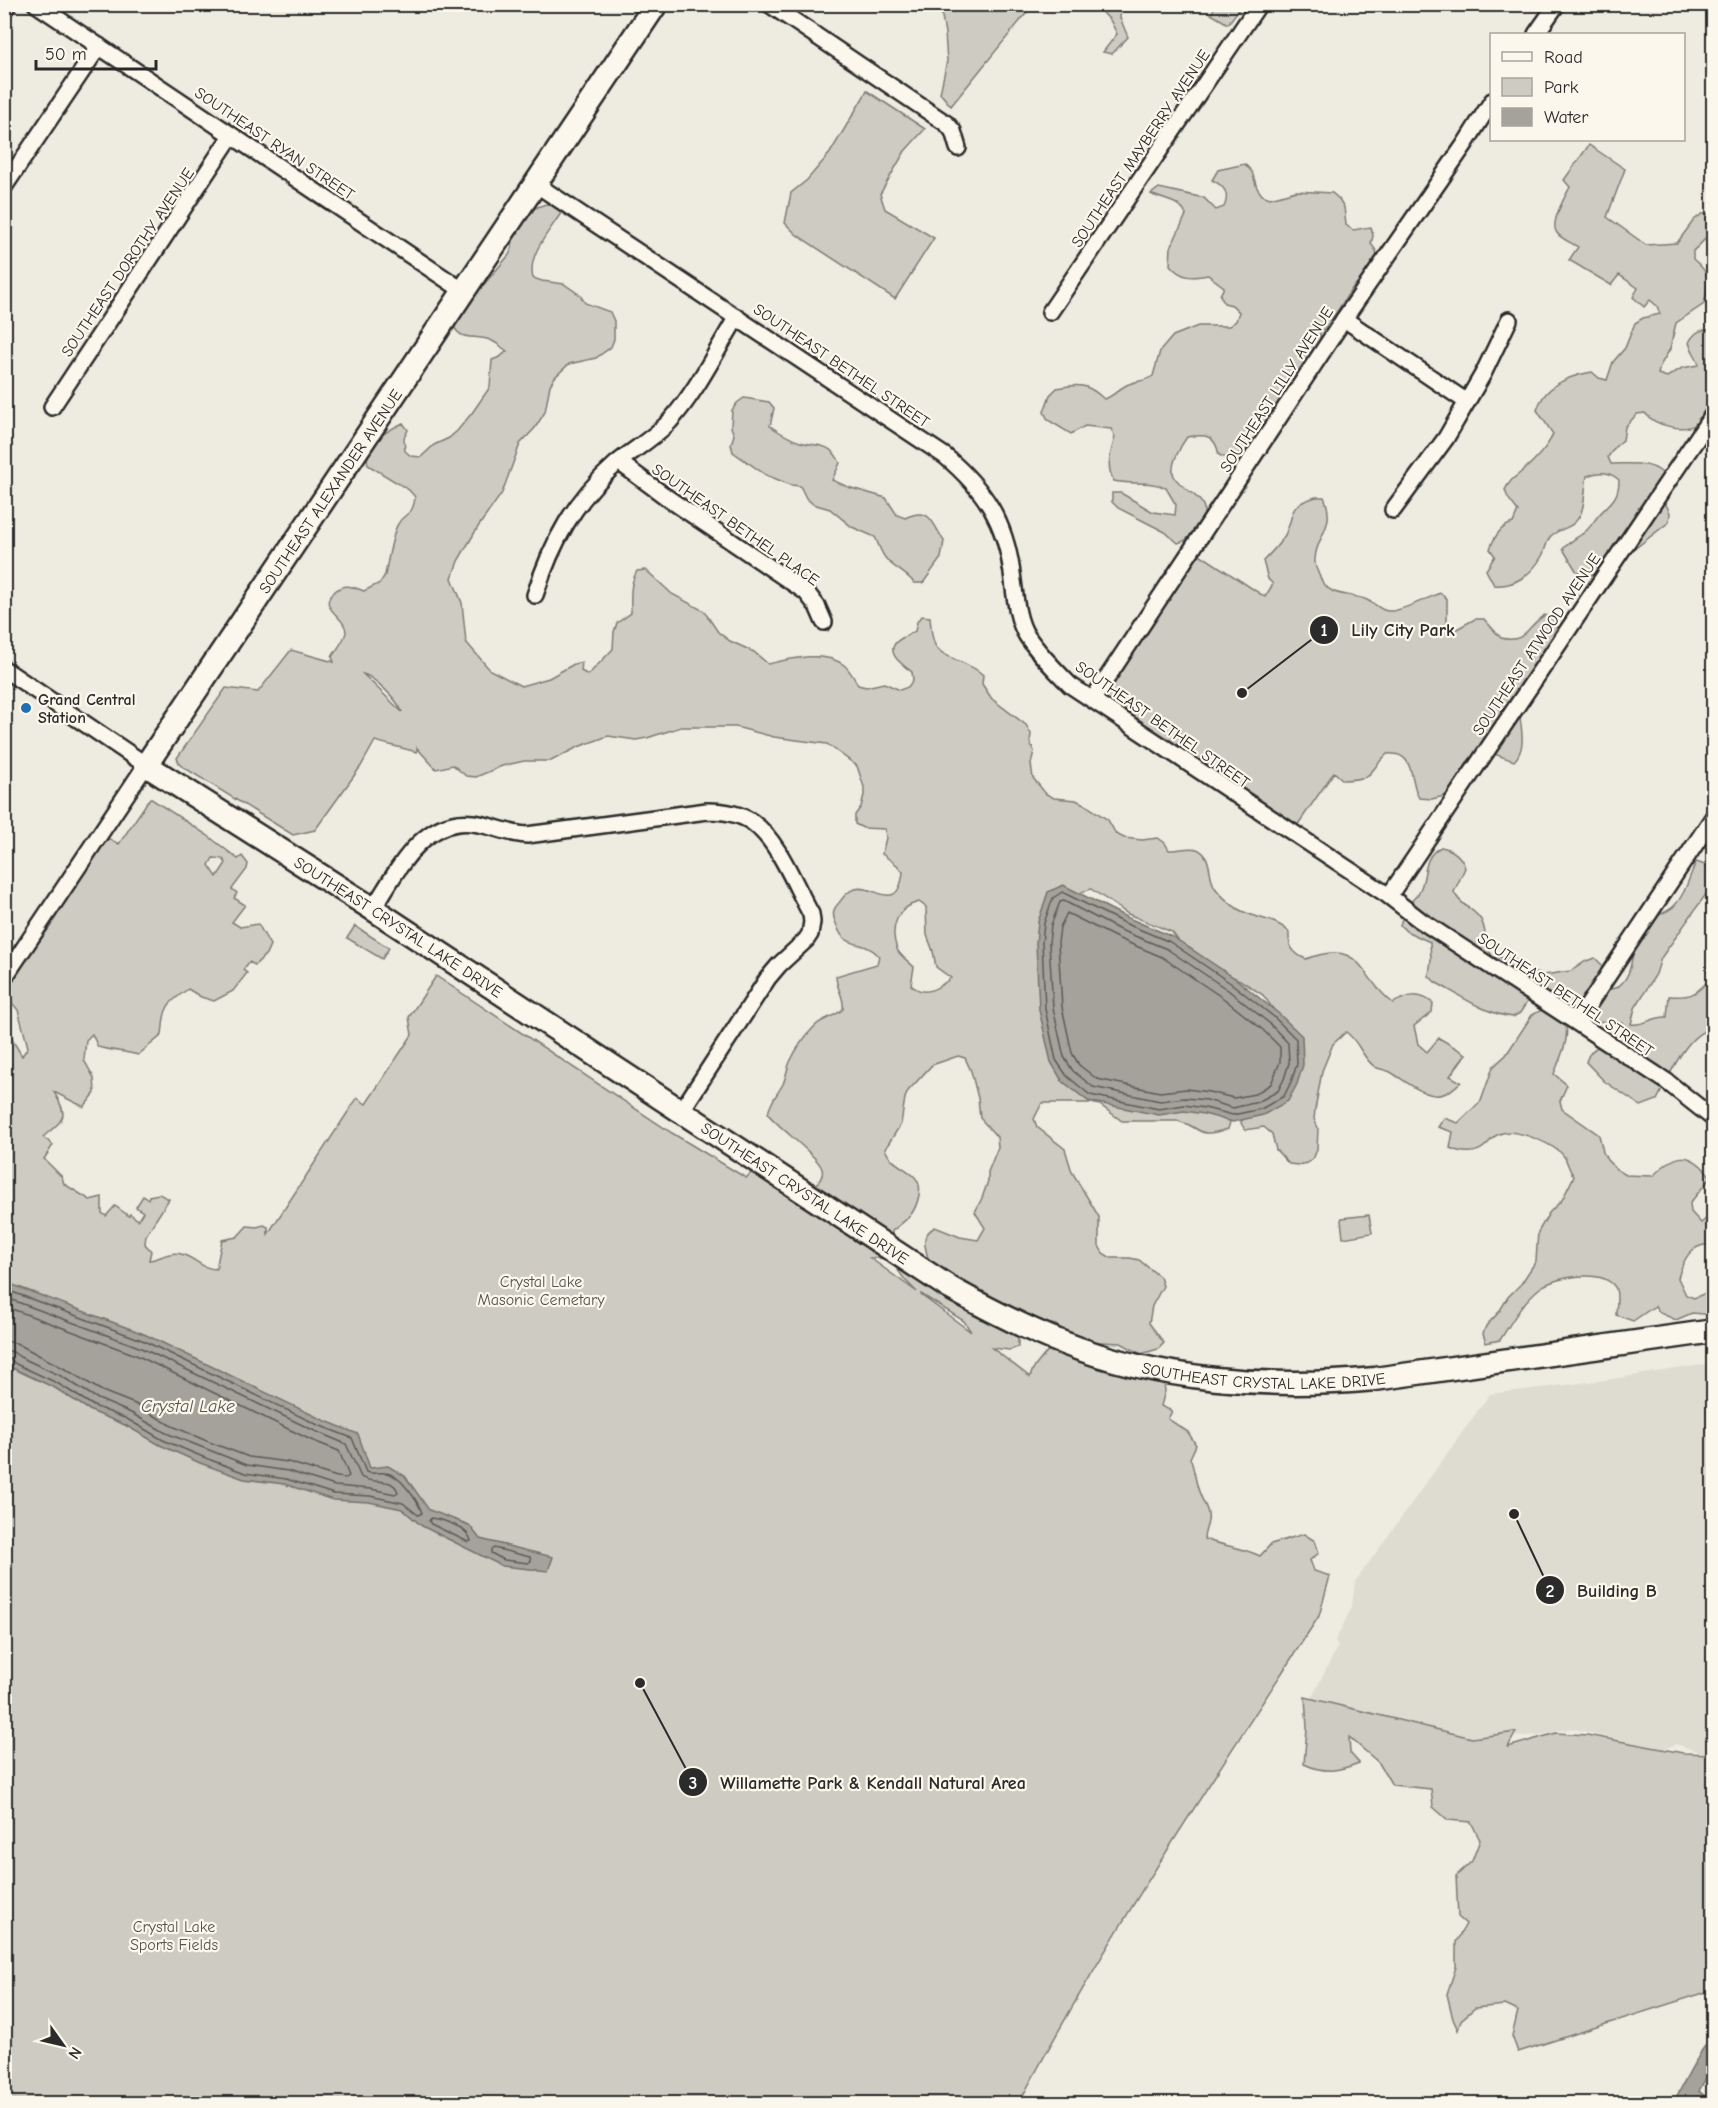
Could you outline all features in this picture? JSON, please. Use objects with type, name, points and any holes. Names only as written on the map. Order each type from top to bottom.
[{"type":"street","points":[[4,10],[8,4]]},
{"type":"street","name":"SOUTHEAST RYAN STREET","points":[[36,4],[465,292]]},
{"type":"street","points":[[769,4],[947,124],[953,131],[958,148]]},
{"type":"street","name":"SOUTHEAST MAYBERRY AVENUE","points":[[1050,312],[1259,4]]},
{"type":"street","points":[[1537,33],[1557,4]]},
{"type":"street","name":"SOUTHEAST ALEXANDER AVENUE","points":[[4,978],[537,185],[655,5]]},
{"type":"street","points":[[4,187],[99,46]]},
{"type":"street","name":"SOUTHEAST LILLY AVENUE","points":[[1093,699],[1344,319],[1465,144],[1490,103]]},
{"type":"street","name":"SOUTHEAST DOROTHY AVENUE","points":[[52,407],[231,136]]},
{"type":"street","name":"SOUTHEAST BETHEL STREET","points":[[537,185],[945,456],[976,485],[990,504],[1005,536],[1017,604],[1026,635],[1070,685],[1389,896],[1420,920],[1578,1022],[1666,1082],[1713,1119]]},
{"type":"street","name":"SOUTHEAST BETHEL PLACE","points":[[535,595],[547,559],[573,511],[597,481],[646,443],[675,414],[738,317]]},
{"type":"street","points":[[1344,319],[1467,402]]},
{"type":"street","points":[[1393,510],[1446,438],[1483,374],[1509,320]]},
{"type":"street","name":"SOUTHEAST ATWOOD AVENUE","points":[[1389,896],[1713,413]]},
{"type":"street","name":"SOUTHEAST BETHEL PLACE","points":[[619,462],[669,499],[806,592],[817,606],[824,622]]},
{"type":"street","name":"SOUTHEAST CRYSTAL LAKE DRIVE","points":[[4,669],[146,765],[374,909],[950,1288],[1005,1319],[1062,1343],[1116,1360],[1164,1371],[1222,1380],[1284,1384],[1339,1382],[1713,1331]]},
{"type":"street","points":[[374,909],[406,858],[419,842],[436,830],[452,824],[470,823],[513,834],[527,835],[707,811],[723,811],[752,822],[766,835],[777,852],[811,914],[810,934],[768,978],[682,1110]]},
{"type":"street","points":[[1578,1022],[1713,816]]},
{"type":"shaded area","points":[[1713,1363],[1713,1754],[1676,1744],[1658,1751],[1572,1728],[1540,1735],[1482,1739],[1400,1730],[1309,1703],[1338,1646],[1335,1641],[1352,1607],[1355,1582],[1490,1394],[1606,1380]]},
{"type":"green space","points":[[1216,4],[1242,5],[1228,24],[1211,14]]},
{"type":"green space","points":[[940,5],[1033,5],[951,106],[940,93],[947,61]]},
{"type":"green space","points":[[1095,5],[1121,5],[1120,18],[1128,37],[1112,54],[1103,52],[1117,34],[1110,20]]},
{"type":"green space","points":[[867,91],[925,129],[905,151],[880,194],[885,209],[934,238],[895,299],[797,235],[785,223],[791,193],[807,180],[830,153]]},
{"type":"green space","points":[[1589,145],[1625,169],[1607,217],[1646,245],[1677,243],[1694,220],[1702,214],[1713,214],[1712,226],[1708,235],[1693,251],[1693,259],[1707,274],[1704,304],[1676,323],[1670,349],[1658,374],[1667,377],[1682,368],[1699,365],[1689,342],[1698,332],[1711,330],[1714,332],[1713,404],[1698,423],[1678,428],[1662,425],[1645,413],[1637,414],[1625,427],[1623,440],[1608,457],[1611,464],[1642,464],[1662,473],[1667,479],[1662,496],[1670,513],[1669,522],[1633,550],[1617,554],[1602,574],[1577,572],[1563,549],[1589,528],[1613,501],[1619,487],[1619,480],[1608,473],[1587,476],[1583,508],[1576,521],[1550,537],[1542,556],[1528,574],[1509,584],[1494,585],[1486,570],[1495,556],[1490,549],[1499,533],[1513,523],[1518,511],[1505,490],[1511,480],[1541,453],[1553,434],[1537,410],[1540,402],[1551,388],[1574,376],[1592,372],[1599,378],[1607,380],[1613,362],[1625,348],[1635,323],[1643,318],[1660,314],[1657,306],[1650,300],[1644,307],[1633,297],[1638,288],[1619,275],[1611,285],[1569,260],[1578,247],[1561,237],[1555,229],[1559,210],[1570,187],[1564,180]]},
{"type":"green space","points":[[1245,164],[1252,172],[1262,195],[1270,198],[1296,191],[1332,193],[1344,207],[1346,225],[1353,230],[1371,227],[1373,236],[1371,244],[1376,251],[1377,258],[1372,268],[1354,286],[1320,333],[1321,350],[1287,416],[1254,428],[1237,457],[1226,458],[1219,455],[1215,443],[1208,437],[1187,437],[1176,456],[1173,472],[1178,482],[1197,497],[1204,508],[1199,525],[1190,536],[1178,543],[1165,532],[1118,508],[1112,502],[1112,493],[1121,493],[1153,512],[1175,515],[1176,505],[1166,488],[1154,484],[1114,481],[1109,465],[1115,437],[1111,429],[1085,426],[1071,434],[1048,420],[1044,412],[1050,395],[1057,388],[1083,386],[1093,390],[1104,399],[1107,398],[1128,384],[1153,376],[1160,351],[1173,336],[1198,326],[1229,326],[1236,321],[1239,312],[1232,305],[1224,303],[1220,295],[1224,287],[1208,275],[1197,277],[1183,275],[1170,265],[1171,247],[1186,215],[1180,206],[1151,194],[1159,188],[1204,198],[1216,210],[1224,207],[1226,198],[1223,188],[1212,180],[1218,170]]},
{"type":"green space","points":[[546,204],[555,205],[561,213],[536,252],[532,269],[533,278],[564,284],[580,295],[585,303],[610,312],[614,321],[614,339],[611,347],[596,358],[569,364],[555,377],[550,385],[545,412],[535,428],[520,444],[502,493],[458,561],[452,578],[462,603],[466,642],[490,670],[521,686],[549,678],[582,662],[581,671],[588,675],[613,649],[617,623],[631,613],[632,586],[637,571],[646,570],[672,594],[704,611],[718,632],[730,641],[754,652],[768,664],[807,657],[836,660],[844,665],[858,685],[866,687],[884,683],[900,690],[908,687],[913,680],[912,672],[895,656],[893,647],[902,638],[915,631],[921,616],[930,617],[933,639],[939,650],[983,675],[982,684],[992,699],[1026,725],[1031,734],[1030,742],[1034,751],[1031,764],[1033,778],[1046,794],[1054,798],[1076,800],[1084,804],[1108,820],[1116,834],[1124,838],[1142,840],[1158,838],[1169,850],[1190,848],[1202,852],[1207,860],[1214,886],[1222,895],[1238,909],[1284,927],[1289,932],[1292,949],[1298,955],[1306,959],[1340,953],[1358,963],[1393,1003],[1413,996],[1423,997],[1433,1003],[1432,1012],[1414,1026],[1418,1044],[1427,1052],[1439,1038],[1466,1054],[1450,1076],[1461,1082],[1446,1093],[1432,1095],[1390,1072],[1375,1067],[1346,1032],[1333,1044],[1322,1071],[1314,1119],[1318,1128],[1317,1149],[1314,1157],[1307,1163],[1289,1164],[1276,1150],[1272,1134],[1264,1127],[1245,1130],[1241,1123],[1279,1017],[1263,995],[1240,980],[1205,965],[1186,951],[1172,932],[1128,914],[1091,889],[1075,898],[1157,1101],[1231,1119],[1228,1129],[1204,1133],[1178,1121],[1122,1121],[1100,1105],[1091,1103],[1042,1103],[1034,1119],[1037,1127],[1065,1149],[1072,1172],[1099,1217],[1099,1246],[1103,1253],[1111,1258],[1139,1260],[1160,1277],[1163,1286],[1152,1306],[1149,1323],[1164,1343],[1158,1349],[1141,1354],[1121,1343],[1080,1341],[1072,1338],[1056,1325],[1038,1321],[1018,1329],[1018,1347],[1010,1350],[992,1348],[1030,1377],[1033,1369],[1049,1349],[1164,1383],[1165,1391],[1161,1406],[1172,1411],[1168,1419],[1188,1432],[1196,1445],[1190,1458],[1198,1490],[1208,1514],[1204,1539],[1260,1556],[1271,1544],[1304,1534],[1315,1541],[1319,1553],[1310,1560],[1314,1571],[1330,1576],[1319,1616],[1126,1917],[1053,2040],[1019,2103],[5,2104],[5,1025],[10,1024],[13,1041],[22,1056],[28,1047],[18,1010],[5,994],[107,838],[119,844],[150,798],[207,835],[238,859],[242,856],[248,864],[247,869],[232,889],[237,893],[234,898],[245,905],[232,922],[240,927],[258,924],[270,945],[266,954],[255,965],[249,962],[243,970],[247,973],[233,991],[214,1001],[201,997],[188,989],[174,999],[165,1013],[162,1035],[138,1055],[98,1047],[92,1034],[86,1040],[84,1060],[94,1078],[95,1093],[84,1107],[54,1092],[63,1113],[56,1126],[43,1137],[53,1145],[44,1159],[62,1177],[64,1184],[90,1200],[102,1197],[102,1213],[106,1216],[115,1206],[138,1220],[143,1212],[136,1207],[143,1196],[148,1199],[149,1196],[159,1194],[169,1199],[146,1235],[145,1244],[151,1251],[149,1260],[177,1253],[206,1267],[216,1269],[222,1240],[237,1237],[247,1226],[264,1225],[268,1227],[268,1234],[357,1098],[366,1104],[412,1035],[409,1017],[436,976],[672,1133],[746,1178],[763,1161],[815,1186],[822,1176],[819,1164],[768,1114],[769,1110],[783,1084],[792,1057],[804,1038],[818,1023],[843,1009],[836,976],[877,964],[879,956],[865,946],[847,940],[842,935],[834,918],[835,908],[847,893],[855,889],[862,888],[884,895],[896,892],[903,872],[882,854],[886,838],[885,829],[863,828],[855,824],[855,815],[861,807],[864,795],[864,787],[857,766],[827,744],[774,737],[736,727],[681,727],[636,740],[608,736],[578,747],[551,761],[524,761],[502,766],[476,777],[466,776],[453,765],[436,769],[417,748],[417,752],[375,741],[361,766],[315,830],[293,835],[180,765],[177,758],[226,688],[258,692],[291,650],[334,662],[332,657],[346,632],[342,621],[328,603],[329,598],[341,587],[349,586],[364,591],[380,583],[385,575],[396,528],[411,511],[415,497],[409,490],[368,465],[369,451],[383,434],[403,423],[408,430],[404,438],[405,451],[411,456],[421,457],[434,445],[449,438],[472,413],[490,387],[492,360],[507,351],[490,340],[467,337],[458,333],[452,322],[509,255],[518,221],[526,213]],"holes":[[[363,674],[385,690],[396,701],[402,712]],[[213,858],[223,859],[226,863],[217,877],[209,865]],[[919,902],[926,907],[927,935],[936,967],[951,978],[931,990],[921,991],[911,985],[914,967],[897,949],[895,926],[905,908]],[[958,1056],[965,1058],[978,1098],[980,1118],[997,1137],[998,1147],[988,1172],[988,1181],[982,1198],[975,1212],[985,1228],[978,1240],[960,1237],[935,1227],[927,1233],[925,1244],[928,1258],[921,1263],[892,1240],[892,1231],[913,1212],[919,1195],[919,1186],[913,1175],[894,1162],[885,1149],[901,1124],[908,1091],[932,1065]],[[870,1258],[890,1259],[917,1292]],[[921,1294],[964,1321],[971,1332],[921,1295]]]},
{"type":"green space","points":[[744,398],[769,402],[774,408],[770,426],[780,433],[800,442],[828,448],[840,463],[832,480],[886,498],[897,515],[905,518],[920,514],[930,518],[944,541],[941,558],[923,583],[914,583],[890,563],[883,555],[875,537],[852,527],[830,509],[813,504],[806,498],[800,486],[791,485],[766,475],[733,452],[731,444],[734,435],[731,427],[732,410]]},
{"type":"green space","points":[[1316,497],[1324,497],[1328,516],[1316,551],[1315,566],[1324,584],[1334,592],[1367,600],[1388,611],[1440,593],[1447,599],[1447,625],[1453,631],[1475,619],[1484,619],[1501,638],[1516,638],[1526,633],[1545,615],[1553,619],[1557,627],[1545,651],[1533,666],[1532,685],[1519,708],[1522,743],[1514,761],[1480,749],[1467,762],[1458,787],[1452,794],[1432,799],[1419,798],[1410,768],[1403,757],[1387,754],[1366,777],[1343,780],[1334,772],[1292,833],[1093,699],[1192,549],[1265,597],[1273,584],[1268,579],[1263,561],[1285,535],[1295,507]]},
{"type":"green space","points":[[1441,847],[1453,852],[1464,864],[1465,868],[1454,892],[1460,901],[1481,920],[1487,947],[1493,957],[1512,958],[1535,973],[1544,975],[1571,971],[1595,958],[1602,965],[1599,982],[1605,989],[1616,988],[1625,979],[1635,948],[1649,923],[1655,917],[1671,909],[1679,900],[1696,862],[1712,870],[1713,879],[1709,890],[1661,958],[1656,974],[1635,1008],[1631,1024],[1667,1017],[1669,996],[1687,996],[1700,989],[1709,980],[1707,970],[1713,961],[1713,1029],[1704,1031],[1687,1046],[1657,1100],[1641,1106],[1604,1081],[1586,1062],[1595,1048],[1621,1044],[1627,1037],[1629,1028],[1623,1023],[1595,1021],[1584,1007],[1546,991],[1530,997],[1520,1013],[1513,1017],[1503,1015],[1472,1003],[1435,982],[1429,976],[1430,942],[1406,931],[1400,925],[1407,907],[1422,886],[1430,856]]},
{"type":"green space","points":[[355,926],[389,948],[382,959],[347,938]]},
{"type":"green space","points":[[1549,1006],[1563,1016],[1567,1032],[1554,1074],[1567,1085],[1560,1101],[1562,1109],[1599,1135],[1607,1160],[1626,1175],[1653,1176],[1669,1162],[1683,1157],[1696,1162],[1711,1177],[1690,1203],[1691,1212],[1701,1223],[1713,1213],[1713,1245],[1699,1246],[1694,1249],[1685,1259],[1678,1278],[1686,1295],[1694,1298],[1713,1290],[1713,1315],[1692,1313],[1676,1320],[1660,1313],[1655,1306],[1633,1321],[1616,1315],[1616,1290],[1609,1281],[1590,1276],[1578,1276],[1556,1281],[1540,1288],[1523,1306],[1500,1340],[1486,1343],[1483,1334],[1486,1326],[1521,1284],[1536,1261],[1538,1232],[1549,1213],[1562,1200],[1574,1176],[1560,1152],[1530,1137],[1505,1132],[1495,1136],[1477,1151],[1464,1152],[1450,1148],[1453,1132],[1438,1127],[1444,1118],[1458,1123],[1481,1101],[1493,1067],[1506,1055],[1532,1015]]},
{"type":"green space","points":[[1369,1215],[1372,1233],[1343,1238],[1342,1218]]},
{"type":"green space","points":[[1305,1697],[1472,1738],[1516,1732],[1508,1747],[1556,1733],[1587,1735],[1683,1753],[1713,1754],[1713,1990],[1518,2052],[1512,2036],[1518,2011],[1505,2005],[1475,2008],[1461,2020],[1458,2030],[1447,1994],[1456,1967],[1456,1942],[1466,1924],[1458,1917],[1456,1876],[1472,1861],[1480,1840],[1471,1822],[1448,1820],[1433,1807],[1431,1789],[1392,1785],[1379,1763],[1349,1737],[1350,1753],[1359,1763],[1332,1770],[1304,1764],[1307,1728]]},
{"type":"water","points":[[1063,885],[1126,917],[1173,937],[1236,979],[1302,1036],[1303,1065],[1288,1101],[1263,1115],[1233,1122],[1184,1111],[1159,1115],[1088,1101],[1062,1081],[1051,1062],[1039,1010],[1036,943],[1038,922],[1048,892]]},
{"type":"water","name":"Crystal Lake","points":[[5,1282],[144,1334],[321,1419],[358,1434],[370,1468],[388,1466],[405,1476],[429,1510],[469,1525],[480,1539],[553,1557],[548,1571],[502,1566],[422,1526],[402,1509],[369,1502],[333,1500],[284,1484],[244,1479],[200,1463],[160,1445],[125,1425],[91,1411],[55,1388],[12,1368],[5,1362]]},
{"type":"water","points":[[1713,2036],[1713,2065],[1699,2091],[1713,2103],[1673,2103],[1702,2050]]},
{"type":"place","name":"Lily City Park","points":[[1242,693]]},
{"type":"place","name":"Grand Central Station","points":[[26,708]]},
{"type":"place","name":"Building B","points":[[1514,1514]]},
{"type":"place","name":"Willamette Park & Kendall Natural Area","points":[[640,1683]]},
{"type":"park label","name":"Crystal Lake Masonic Cemetary","points":[[541,1290]]},
{"type":"park label","name":"Crystal Lake Sports Fields","points":[[174,1935]]}]
